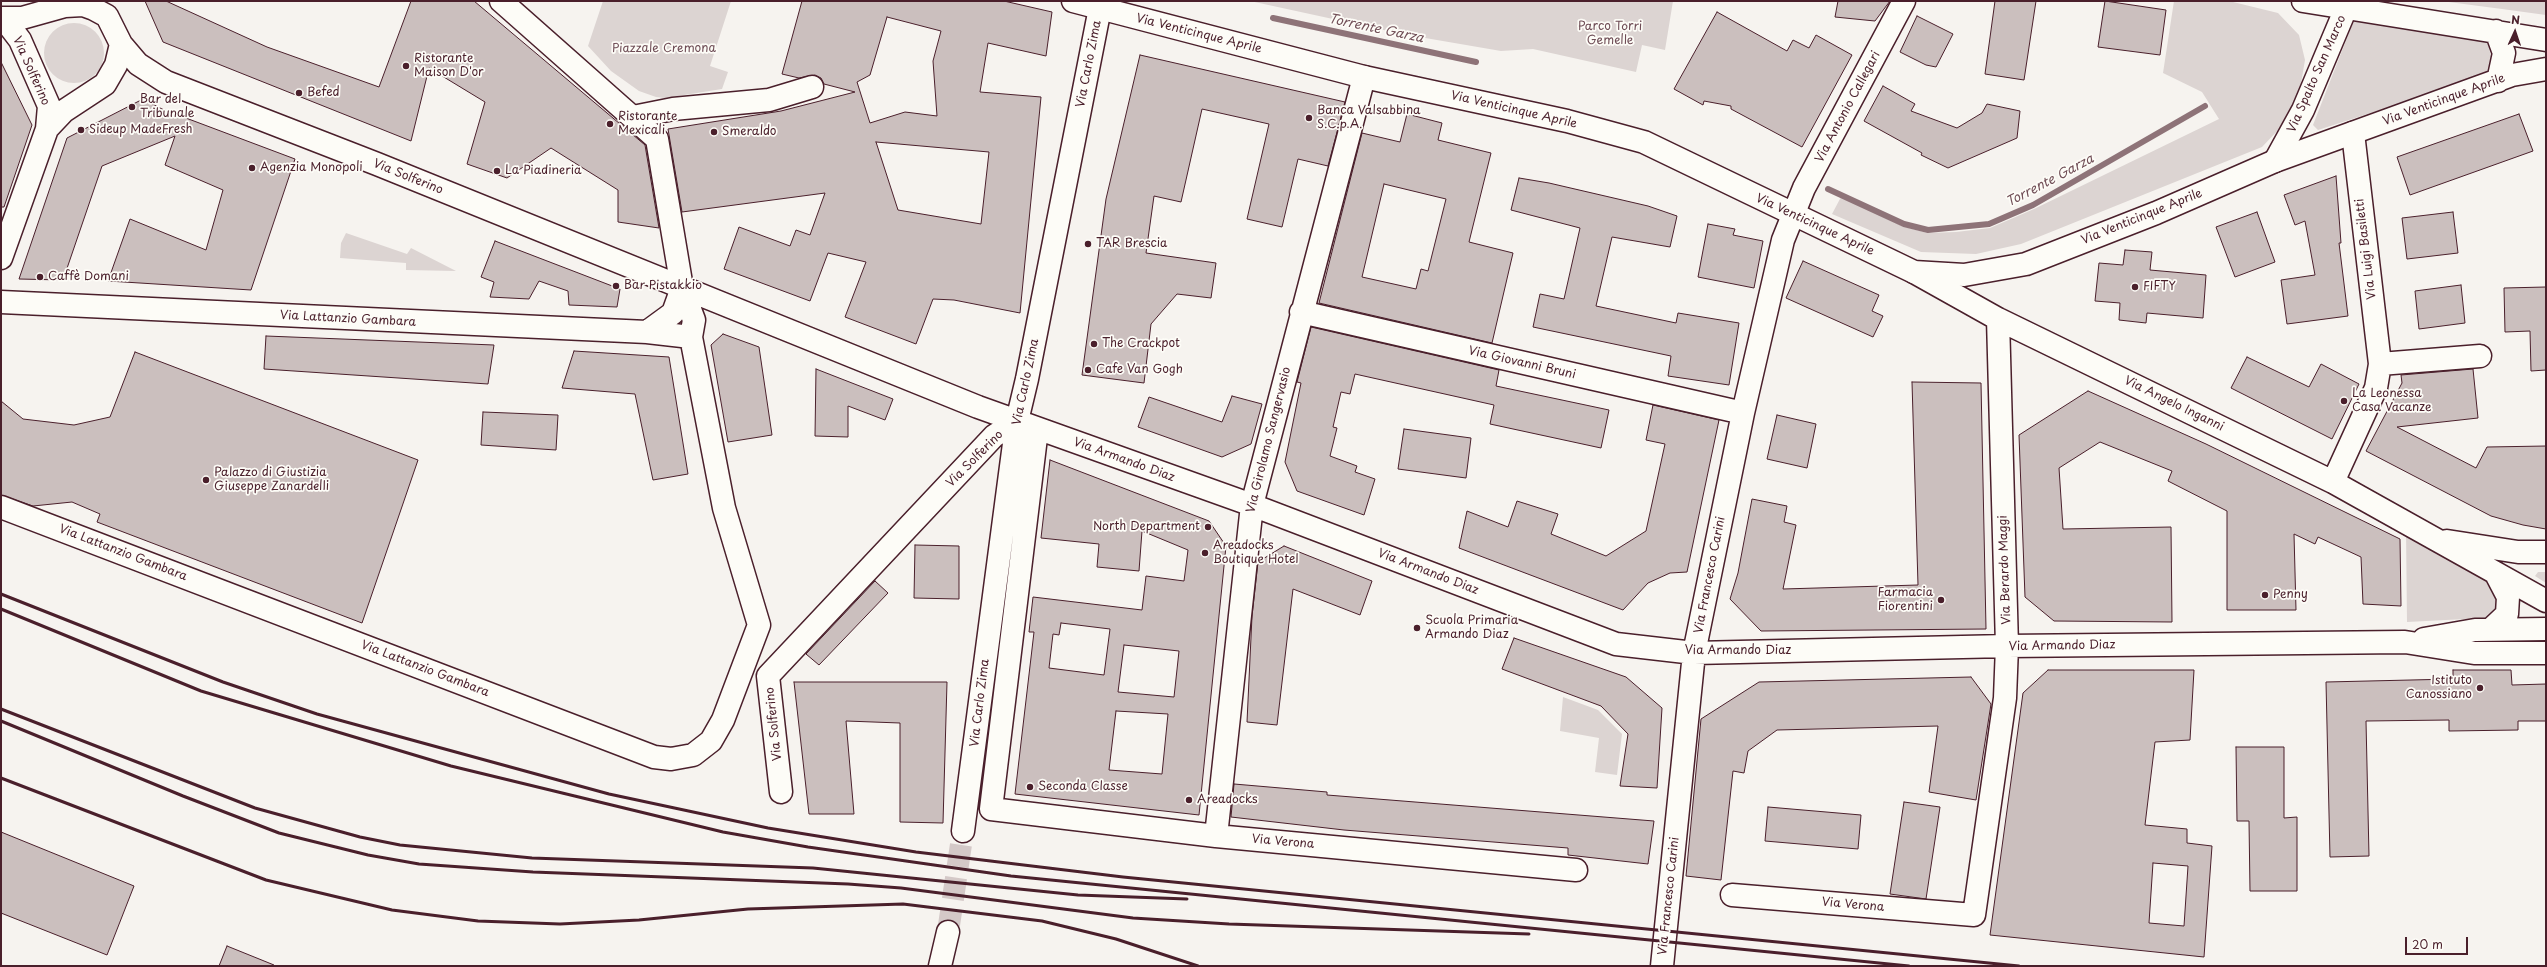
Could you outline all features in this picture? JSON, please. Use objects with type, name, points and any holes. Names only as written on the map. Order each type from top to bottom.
[{"type":"street","points":[[501,1],[523,23],[633,116],[657,139],[682,288],[694,320],[691,337]]},
{"type":"street","name":"Via Venticinque Aprile","points":[[1073,1],[1364,76],[1567,121],[1644,142],[1914,272],[1964,275],[2026,264],[2156,212],[2275,161],[2512,75],[2546,69]]},
{"type":"street","name":"Via Antonio Callegari","points":[[1792,214],[1904,1]]},
{"type":"street","name":"Via Spalto San Marco","points":[[2303,1],[2348,5],[2546,40]]},
{"type":"street","name":"Via Solferino","points":[[3,19],[22,18],[65,6],[95,5],[107,16],[121,44],[138,64],[166,82],[377,164],[682,288],[1017,421]]},
{"type":"street","name":"Via Spalto San Marco","points":[[2275,161],[2303,110],[2348,5]]},
{"type":"street","name":"Via Carlo Zima","points":[[963,831],[1017,421],[1027,379],[1100,8]]},
{"type":"street","name":"Via Solferino","points":[[3,19],[20,40],[49,106],[46,129]]},
{"type":"street","points":[[2496,32],[2504,53],[2498,81]]},
{"type":"street","name":"Via Solferino","points":[[46,129],[64,111],[105,84],[116,65],[121,44]]},
{"type":"street","name":"Via Girolamo Sangervasio","points":[[1216,836],[1252,505],[1301,312],[1364,76]]},
{"type":"street","points":[[633,116],[673,109],[769,100],[812,87]]},
{"type":"street","points":[[1,258],[46,129]]},
{"type":"street","name":"Via Luigi Basiletti","points":[[2333,482],[2376,388],[2380,364],[2353,133]]},
{"type":"street","name":"Via Francesco Carini","points":[[1662,966],[1694,653],[1743,413],[1783,240],[1792,214]]},
{"type":"street","name":"Via Angelo Inganni","points":[[1914,272],[1998,319],[2333,482],[2546,601]]},
{"type":"street","points":[[647,332],[673,313],[682,288]]},
{"type":"street","name":"Via Lattanzio Gambara","points":[[1,302],[647,332],[691,337],[728,526],[754,604],[759,625],[724,720],[711,741],[693,755],[671,759],[660,758],[1,507]]},
{"type":"street","name":"Via Giovanni Bruni","points":[[1301,312],[1743,413]]},
{"type":"street","name":"Via Berardo Maggi","points":[[1974,915],[2005,698],[2007,646],[1998,319]]},
{"type":"street","points":[[2380,364],[2480,356]]},
{"type":"street","name":"Via Solferino","points":[[781,792],[768,676],[994,436],[1017,421]]},
{"type":"street","name":"Via Armando Diaz","points":[[1017,421],[1252,505],[1616,644],[1694,653],[2007,646],[2405,642],[2490,630],[2546,629]]},
{"type":"street","name":"Via Carlo Zima","points":[[991,809],[1037,429]]},
{"type":"street","name":"Via Angelo Inganni","points":[[2432,538],[2518,552],[2546,552]]},
{"type":"street","points":[[2490,630],[2507,614],[2508,597],[2496,574]]},
{"type":"street","name":"Via Armando Diaz","points":[[2405,642],[2474,653],[2546,653]]},
{"type":"street","name":"Via Verona","points":[[991,809],[1216,836],[1576,870]]},
{"type":"street","name":"Via Verona","points":[[1732,895],[1974,915]]},
{"type":"street","points":[[940,966],[948,932]]},
{"type":"green space","name":"Piazzale Cremona","points":[[603,1],[731,1],[710,66],[728,72],[722,89],[665,98],[656,97],[639,91],[611,71],[588,46]]},
{"type":"green space","name":"Parco Torri Gemelle","points":[[1250,1],[1673,1],[1665,50],[1642,45],[1636,72],[1533,49],[1501,51],[1402,34]]},
{"type":"green space","points":[[2174,1],[2229,1],[2278,13],[2299,35],[2305,60],[2299,95],[2281,127],[2262,147],[2021,244],[1976,254],[1921,252],[1832,214],[1841,197],[1902,226],[1927,233],[1956,232],[1990,228],[2034,209],[2219,119],[2202,92],[2163,73]]},
{"type":"green space","points":[[2441,1],[2546,1],[2546,15],[2502,9]]},
{"type":"green space","points":[[2354,20],[2487,39],[2492,61],[2485,76],[2318,130],[2313,125]]},
{"type":"green space","points":[[74,23],[91,28],[99,36],[104,53],[99,70],[91,78],[74,83],[57,78],[49,70],[44,53],[49,36],[57,28]]},
{"type":"green space","points":[[346,233],[407,254],[411,248],[456,271],[406,270],[406,263],[340,258],[341,243]]},
{"type":"green space","points":[[2406,530],[2491,580],[2496,591],[2496,610],[2485,618],[2407,622]]},
{"type":"green space","points":[[2538,572],[2546,572],[2546,583],[2535,576]]},
{"type":"green space","points":[[1563,697],[1598,710],[1622,734],[1617,775],[1595,772],[1599,738],[1560,731]]},
{"type":"building","points":[[145,1],[166,1],[267,47],[379,87],[411,1],[474,1],[645,145],[659,228],[618,222],[618,190],[551,148],[507,178],[467,164],[485,102],[429,68],[411,141],[163,42]]},
{"type":"building","points":[[802,1],[1004,1],[1052,12],[1046,56],[988,43],[980,92],[1041,97],[1020,313],[954,300],[933,299],[916,344],[845,317],[866,262],[828,253],[810,301],[724,269],[739,227],[790,246],[796,230],[810,235],[825,193],[682,212],[668,129],[781,111],[855,92],[824,84],[821,78],[815,75],[799,78],[782,74]],"holes":[[[887,17],[941,31],[933,61],[937,116],[905,112],[870,123],[857,82],[870,75]],[[876,142],[989,152],[981,224],[898,210]]]},
{"type":"building","points":[[1838,1],[1890,1],[1875,21],[1835,17]]},
{"type":"building","points":[[1995,1],[2036,1],[2024,80],[1985,74]]},
{"type":"building","points":[[2105,1],[2166,10],[2160,55],[2098,47]]},
{"type":"building","points":[[1717,12],[1787,51],[1793,40],[1809,48],[1816,35],[1852,55],[1802,147],[1731,109],[1731,106],[1704,101],[1703,105],[1674,89]]},
{"type":"building","points":[[1917,16],[1953,34],[1936,67],[1926,65],[1900,52]]},
{"type":"building","points":[[1140,55],[1345,102],[1328,166],[1298,159],[1282,227],[1247,219],[1269,124],[1202,109],[1181,202],[1154,196],[1146,253],[1216,263],[1211,298],[1177,294],[1151,324],[1144,383],[1082,375],[1106,199]]},
{"type":"building","points":[[1,62],[32,125],[4,207],[1,207]]},
{"type":"building","points":[[1883,86],[1915,104],[1911,111],[1957,128],[1982,113],[1987,104],[2020,111],[2017,138],[1948,168],[1921,155],[1922,153],[1864,121]]},
{"type":"building","points":[[143,99],[162,109],[295,159],[251,290],[108,281],[130,219],[206,250],[223,190],[165,165],[175,136],[102,166],[63,280],[19,279],[67,138]]},
{"type":"building","points":[[1407,114],[1442,123],[1438,140],[1491,153],[1469,242],[1513,253],[1492,343],[1319,303],[1362,133],[1400,142]],"holes":[[[1384,184],[1446,199],[1428,271],[1421,269],[1416,289],[1362,277]]]},
{"type":"building","points":[[2519,114],[2533,151],[2410,195],[2397,157]]},
{"type":"building","points":[[2336,176],[2341,243],[2339,243],[2348,316],[2287,324],[2281,280],[2315,275],[2305,221],[2295,225],[2284,195]]},
{"type":"building","points":[[1519,178],[1549,183],[1648,206],[1677,216],[1670,247],[1612,237],[1596,306],[1676,323],[1678,313],[1739,323],[1729,385],[1668,376],[1671,356],[1533,327],[1540,294],[1564,299],[1580,228],[1511,210]]},
{"type":"building","points":[[2257,212],[2275,262],[2235,277],[2216,227]]},
{"type":"building","points":[[2453,212],[2458,253],[2407,259],[2402,218]]},
{"type":"building","points":[[1708,224],[1735,229],[1733,235],[1763,241],[1754,288],[1698,277]]},
{"type":"building","points":[[495,241],[620,289],[617,307],[569,305],[568,291],[539,281],[529,299],[490,297],[494,282],[481,277]]},
{"type":"building","points":[[2125,250],[2152,252],[2150,270],[2206,275],[2203,318],[2147,313],[2146,323],[2119,320],[2120,303],[2095,301],[2099,263],[2123,265]]},
{"type":"building","points":[[1803,261],[1879,295],[1872,311],[1883,316],[1873,337],[1786,298]]},
{"type":"building","points":[[2461,285],[2465,323],[2419,329],[2415,291]]},
{"type":"building","points":[[2546,287],[2546,370],[2531,371],[2530,331],[2505,332],[2504,288]]},
{"type":"building","points":[[1311,327],[1499,370],[1496,386],[1609,410],[1601,448],[1490,424],[1494,405],[1355,374],[1350,394],[1341,392],[1333,427],[1337,428],[1330,456],[1357,466],[1355,472],[1375,479],[1364,515],[1297,491],[1285,462],[1301,383],[1297,382]]},
{"type":"building","points":[[723,334],[759,347],[772,435],[728,442],[711,345]]},
{"type":"building","points":[[266,336],[494,345],[488,384],[264,369]]},
{"type":"building","points":[[574,351],[669,357],[688,474],[653,480],[635,394],[562,388]]},
{"type":"building","name":"Palazzo di Giustizia Giuseppe Zanardelli","points":[[135,352],[418,460],[362,623],[97,522],[100,514],[72,502],[33,506],[1,495],[1,401],[23,419],[74,425],[110,417]]},
{"type":"building","points":[[2247,357],[2309,387],[2321,364],[2359,384],[2332,439],[2231,388]]},
{"type":"building","points":[[816,369],[893,399],[885,420],[848,406],[848,437],[815,436]]},
{"type":"building","points":[[2473,369],[2478,418],[2397,427],[2476,468],[2487,447],[2546,446],[2546,529],[2523,525],[2491,516],[2366,451],[2402,383],[2401,375]]},
{"type":"building","points":[[1912,382],[1981,383],[1986,629],[1761,631],[1730,599],[1738,573],[1752,499],[1787,506],[1784,522],[1796,525],[1783,589],[1918,585]]},
{"type":"building","points":[[2088,391],[2206,444],[2400,539],[2401,606],[2363,604],[2361,557],[2318,537],[2315,544],[2294,534],[2296,610],[2227,610],[2227,511],[2168,481],[2172,471],[2100,442],[2059,468],[2063,529],[2171,527],[2172,622],[2054,621],[2025,597],[2019,435]]},
{"type":"building","points":[[1232,396],[1262,404],[1251,444],[1222,457],[1138,427],[1149,397],[1222,422]]},
{"type":"building","points":[[1653,405],[1719,420],[1687,572],[1670,573],[1648,583],[1623,610],[1459,548],[1467,511],[1508,527],[1517,501],[1558,514],[1551,534],[1606,556],[1646,531],[1665,444],[1646,440]]},
{"type":"building","points":[[483,412],[558,415],[556,450],[481,445]]},
{"type":"building","points":[[1777,415],[1816,424],[1807,468],[1767,459]]},
{"type":"building","points":[[1404,429],[1471,438],[1466,478],[1398,469]]},
{"type":"building","points":[[1050,460],[1209,521],[1226,546],[1199,815],[1015,794],[1034,632],[1029,632],[1033,597],[1142,610],[1146,576],[1184,581],[1188,550],[1142,531],[1139,571],[1097,567],[1099,544],[1041,538]],"holes":[[[1061,623],[1110,629],[1104,675],[1049,668],[1053,634],[1059,635]],[[1124,645],[1179,651],[1174,697],[1118,692]],[[1116,711],[1168,714],[1162,774],[1109,770]]]},
{"type":"building","points":[[915,545],[959,546],[959,599],[914,598]]},
{"type":"building","points":[[1284,546],[1372,581],[1360,615],[1293,589],[1277,725],[1247,722],[1252,616],[1258,562]]},
{"type":"building","points":[[875,581],[888,593],[819,665],[806,654]]},
{"type":"building","points":[[1514,638],[1626,677],[1662,708],[1657,788],[1620,786],[1628,734],[1601,706],[1502,669]]},
{"type":"building","points":[[2048,670],[2194,670],[2190,740],[2155,742],[2145,825],[2187,829],[2187,843],[2212,846],[2204,957],[1990,935],[2023,693]],"holes":[[[2153,863],[2188,866],[2184,926],[2149,923]]]},
{"type":"building","points":[[2453,670],[2511,670],[2512,685],[2546,684],[2546,721],[2518,721],[2518,730],[2449,731],[2449,720],[2366,721],[2369,856],[2330,857],[2326,682],[2453,679]]},
{"type":"building","points":[[1971,677],[1991,704],[1976,800],[1929,792],[1938,726],[1777,730],[1748,751],[1744,773],[1733,771],[1721,880],[1686,876],[1701,719],[1759,682]]},
{"type":"building","points":[[794,682],[947,682],[943,823],[900,822],[900,723],[846,721],[854,814],[809,814]]},
{"type":"building","points":[[2236,747],[2284,747],[2284,818],[2297,817],[2297,891],[2250,891],[2249,821],[2237,821]]},
{"type":"building","points":[[1234,784],[1327,792],[1327,795],[1654,821],[1648,864],[1568,855],[1568,848],[1344,830],[1231,817]]},
{"type":"building","points":[[1904,802],[1940,807],[1926,899],[1890,894]]},
{"type":"building","points":[[1768,807],[1861,815],[1858,849],[1765,841]]},
{"type":"building","points":[[1,832],[134,886],[107,955],[1,913]]},
{"type":"building","points":[[227,946],[274,965],[274,966],[219,966]]},
{"type":"waterway","name":"Torrente Garza","points":[[1273,18],[1476,62]]},
{"type":"waterway","name":"Torrente Garza","points":[[1828,189],[1904,224],[1928,230],[1989,224],[2033,205],[2205,106]]},
{"type":"tunnel","points":[[948,932],[963,831]]},
{"type":"railway","points":[[1,594],[223,682],[317,714],[609,794],[768,828],[916,852],[1123,877],[2019,966]]},
{"type":"railway","points":[[1,609],[201,691],[451,766],[723,832],[808,847],[1011,876],[1909,966]]},
{"type":"railway","points":[[1,709],[255,808],[360,837],[400,845],[532,858],[813,868],[1078,895],[1187,899]]},
{"type":"railway","points":[[1,721],[183,796],[279,833],[368,855],[419,864],[533,872],[848,884],[901,888],[1133,918],[1229,924],[1529,934]]},
{"type":"railway","points":[[1,778],[266,880],[392,910],[478,921],[560,924],[639,920],[748,909],[903,904],[1042,921],[1116,939],[1198,966]]},
{"type":"place","name":"Ristorante Maison D'or","points":[[406,66]]},
{"type":"place","name":"Befed","points":[[299,93]]},
{"type":"place","name":"Bar del Tribunale","points":[[132,107]]},
{"type":"place","name":"Banca Valsabbina S.C.p.A.","points":[[1309,118]]},
{"type":"place","name":"Ristorante Mexicali","points":[[610,124]]},
{"type":"place","name":"Sideup MadeFresh","points":[[81,130]]},
{"type":"place","name":"Smeraldo","points":[[714,132]]},
{"type":"place","name":"Agenzia Monopoli","points":[[252,168]]},
{"type":"place","name":"La Piadineria","points":[[497,171]]},
{"type":"place","name":"TAR Brescia","points":[[1088,244]]},
{"type":"place","name":"Caffè Domani","points":[[40,277]]},
{"type":"place","name":"Bar Pistakkio","points":[[616,286]]},
{"type":"place","name":"FIFTY","points":[[2135,287]]},
{"type":"place","name":"The Crackpot","points":[[1094,344]]},
{"type":"place","name":"Cafe Van Gogh","points":[[1088,370]]},
{"type":"place","name":"La Leonessa Casa Vacanze","points":[[2344,401]]},
{"type":"place","name":"Palazzo di Giustizia Giuseppe Zanardelli","points":[[206,480]]},
{"type":"place","name":"North Department","points":[[1208,527]]},
{"type":"place","name":"Areadocks Boutique Hotel","points":[[1205,553]]},
{"type":"place","name":"Penny","points":[[2265,595]]},
{"type":"place","name":"Farmacia Fiorentini","points":[[1941,600]]},
{"type":"place","name":"Scuola Primaria Armando Diaz","points":[[1417,628]]},
{"type":"place","name":"Istituto Canossiano","points":[[2480,688]]},
{"type":"place","name":"Seconda Classe","points":[[1030,787]]},
{"type":"place","name":"Areadocks","points":[[1189,800]]}]
